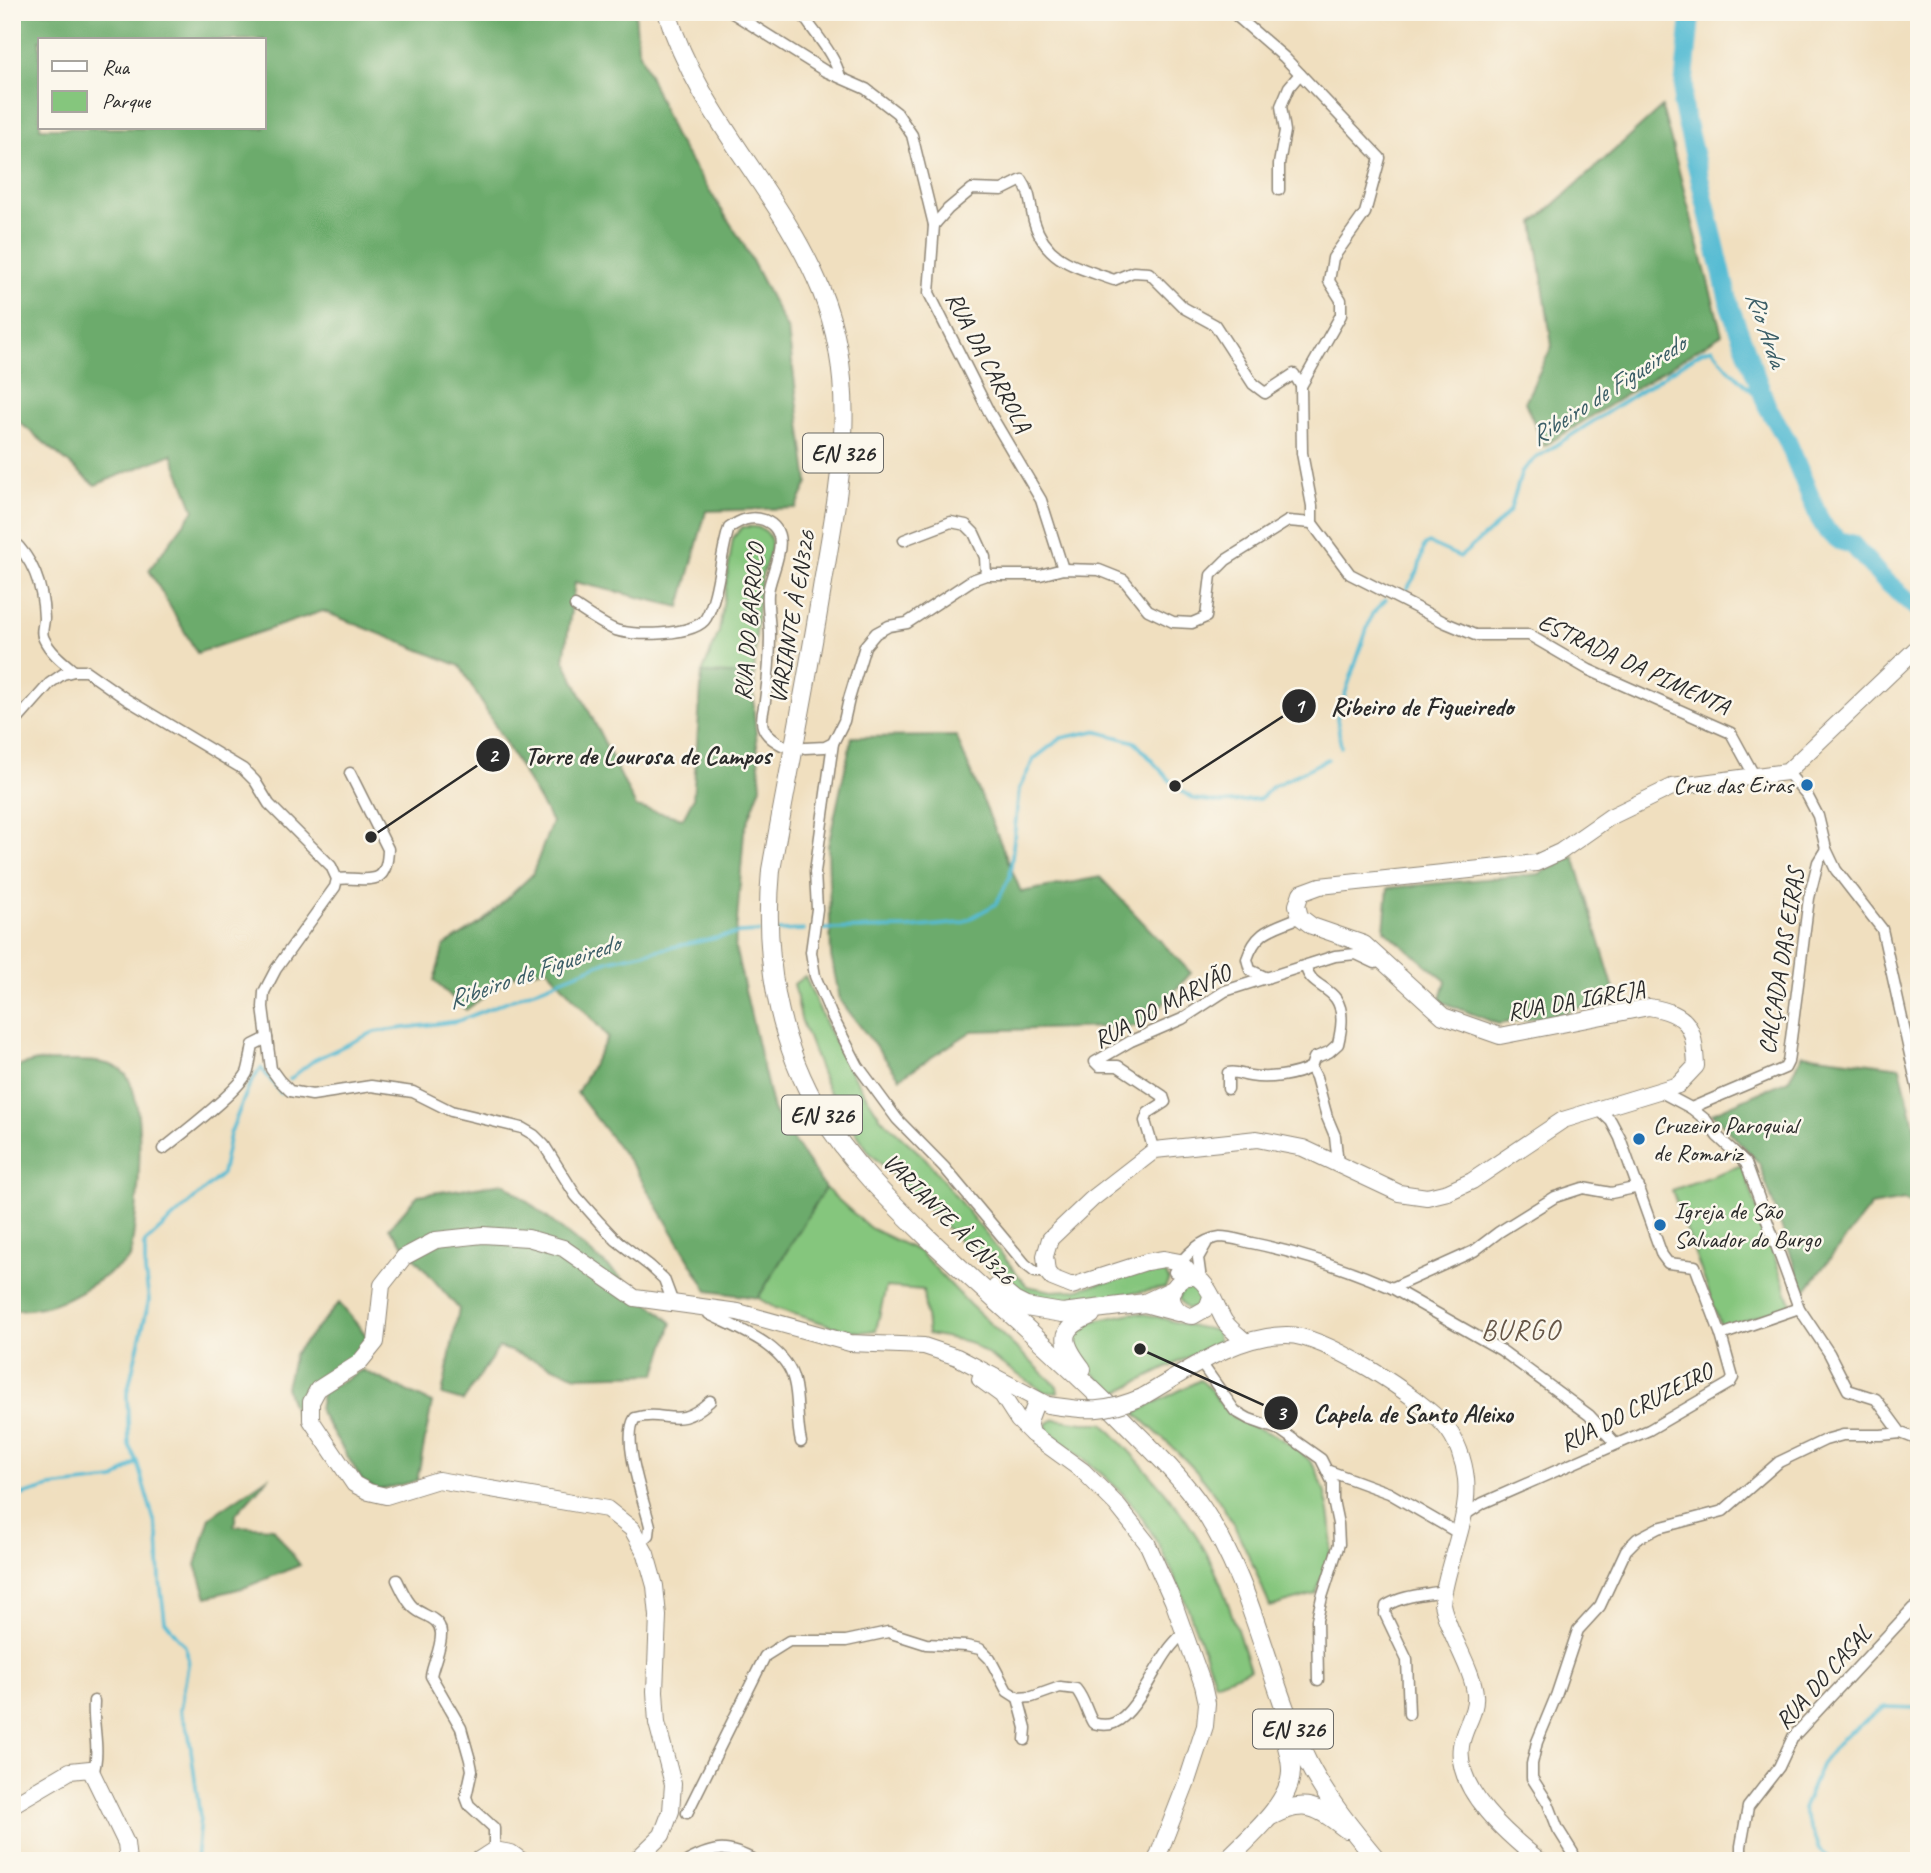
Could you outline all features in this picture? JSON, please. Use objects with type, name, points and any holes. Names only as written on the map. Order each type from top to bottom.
[{"type":"main road","name":"VARIANTE À EN326","points":[[667,14],[700,88],[719,122],[790,226],[821,290],[836,337],[844,384],[845,428],[841,470],[814,642],[771,870],[768,928],[772,971],[780,1012],[794,1057],[821,1114],[881,1192],[944,1254],[1101,1398],[1162,1458],[1201,1506],[1230,1556],[1250,1602],[1282,1698],[1309,1765],[1329,1797],[1378,1861]]},
{"type":"main road","points":[[944,1254],[980,1273],[1014,1301],[1026,1307],[1062,1313],[1145,1303],[1178,1311]]},
{"type":"main road","points":[[1145,1303],[1183,1277]]},
{"type":"main road","points":[[1101,1398],[1070,1354],[1065,1339],[1071,1325],[1107,1308]]},
{"type":"main road","points":[[1226,1861],[1268,1817],[1288,1787],[1292,1772],[1250,1602]]},
{"type":"main road","points":[[1268,1817],[1285,1808],[1307,1806],[1326,1814],[1363,1842]]},
{"type":"street","name":"RUA DA CARROLA","points":[[731,12],[825,71],[866,89],[897,113],[912,135],[934,225],[929,293],[989,412],[1041,500],[1063,569]]},
{"type":"street","points":[[801,12],[829,54],[839,77]]},
{"type":"street","points":[[1233,12],[1300,74],[1380,158],[1365,213],[1333,258],[1329,281],[1341,300],[1341,315],[1301,386]]},
{"type":"street","points":[[1279,190],[1279,164],[1285,131],[1281,106],[1289,87],[1300,74]]},
{"type":"street","points":[[934,225],[972,189],[1002,190],[1022,180],[1029,190],[1035,224],[1050,250],[1067,264],[1114,280],[1133,272],[1149,273],[1184,309],[1215,325],[1253,384],[1265,393],[1294,373],[1301,386],[1302,453],[1312,506],[1312,523],[1288,521],[1226,560],[1212,575],[1206,617],[1192,622],[1173,622],[1148,610],[1124,580],[1099,570],[1063,569],[1040,575],[986,575],[972,580],[908,623],[889,626],[876,634],[865,646],[845,721],[833,743],[815,872],[817,909],[811,952],[815,976],[858,1066],[897,1119],[944,1167],[1025,1264],[1035,1272],[1047,1272]]},
{"type":"street","name":"RUA DO BARROCO","points":[[575,606],[615,631],[664,633],[693,629],[705,621],[711,606],[729,528],[752,518],[766,521],[776,531],[780,544],[779,556],[769,582],[769,672],[762,719],[763,729],[771,739],[782,745]]},
{"type":"street","points":[[904,540],[951,523],[966,525],[974,533],[985,557],[986,575]]},
{"type":"street","name":"ESTRADA DA PIMENTA","points":[[1312,523],[1350,574],[1475,635],[1529,635],[1589,670],[1731,733],[1754,775]]},
{"type":"street","points":[[12,540],[30,559],[34,569],[41,592],[43,638],[60,660],[74,671]]},
{"type":"street","points":[[1268,978],[1250,970],[1247,959],[1258,936],[1300,917],[1297,905],[1301,893],[1320,886],[1536,863],[1560,852],[1610,817],[1672,787],[1787,772],[1919,646]]},
{"type":"street","points":[[12,726],[50,682],[62,674],[86,671],[126,699],[243,769],[255,781],[269,804],[331,866],[337,880],[335,887],[276,969],[264,992],[263,1007],[271,1069],[279,1080],[290,1091],[312,1094],[371,1086],[413,1092],[452,1111],[522,1128],[544,1145],[576,1196],[607,1231],[664,1279],[673,1303]]},
{"type":"street","points":[[805,748],[825,747],[833,743]]},
{"type":"street","points":[[1787,772],[1807,795],[1818,816],[1826,849],[1836,870],[1882,929],[1919,1095]]},
{"type":"street","points":[[337,880],[379,877],[385,872],[387,859],[387,849],[350,773]]},
{"type":"street","name":"CALÇADA DAS EIRAS","points":[[1691,1108],[1785,1068],[1810,898],[1818,862],[1826,849]]},
{"type":"street","name":"RUA DA IGREJA","points":[[1154,1151],[1258,1139],[1303,1148],[1399,1193],[1427,1197],[1472,1181],[1563,1120],[1678,1085],[1696,1066],[1695,1042],[1687,1022],[1668,1010],[1649,1007],[1500,1036],[1443,1016],[1364,944],[1312,926],[1300,917]]},
{"type":"street","name":"RUA DO MARVÃO","points":[[1154,1151],[1145,1121],[1148,1114],[1165,1102],[1163,1097],[1118,1066],[1099,1066],[1096,1062],[1130,1041],[1182,1019],[1225,991],[1335,956],[1356,954],[1375,963],[1382,961]]},
{"type":"street","points":[[1228,1089],[1228,1073],[1235,1071],[1249,1076],[1303,1072],[1311,1067],[1314,1058],[1329,1052],[1338,1044],[1342,1016],[1336,1000],[1308,976],[1306,967]]},
{"type":"street","points":[[163,1149],[233,1088],[247,1072],[253,1045],[267,1038]]},
{"type":"street","points":[[1311,1067],[1326,1117],[1335,1136],[1338,1164]]},
{"type":"street","points":[[1659,1091],[1691,1108],[1706,1120],[1717,1136],[1746,1163],[1799,1308],[1829,1353],[1848,1390],[1876,1399],[1901,1433]]},
{"type":"street","points":[[1598,1109],[1611,1121],[1620,1138],[1662,1255],[1668,1264],[1695,1266],[1721,1335]]},
{"type":"street","points":[[1154,1151],[1093,1199],[1050,1239],[1045,1256],[1047,1272],[1052,1278],[1072,1286],[1156,1260],[1168,1265],[1183,1277],[1206,1284],[1226,1324],[1245,1341]]},
{"type":"street","points":[[1392,1288],[1474,1251],[1555,1197],[1583,1188],[1611,1193],[1639,1187]]},
{"type":"street","points":[[635,1861],[662,1835],[671,1811],[673,1784],[657,1723],[655,1691],[658,1616],[654,1586],[646,1554],[632,1529],[607,1509],[438,1480],[386,1496],[369,1492],[354,1484],[311,1420],[311,1402],[318,1389],[359,1363],[376,1342],[383,1285],[404,1257],[436,1240],[483,1235],[528,1238],[563,1248],[635,1298],[738,1312],[850,1343],[924,1346],[968,1363],[1042,1403],[1086,1411],[1107,1409],[1142,1397],[1245,1341],[1286,1335],[1315,1341],[1394,1382],[1421,1402],[1447,1427],[1461,1453],[1466,1480],[1463,1516],[1442,1604],[1445,1619],[1475,1695],[1472,1717],[1461,1745],[1461,1761],[1467,1779],[1491,1819],[1539,1861]]},
{"type":"street","points":[[1226,1324],[1199,1315],[1188,1316],[1178,1311],[1172,1302],[1183,1277],[1207,1241],[1220,1237],[1271,1247],[1392,1288],[1501,1350],[1589,1415],[1616,1444]]},
{"type":"street","points":[[1183,1277],[1207,1241]]},
{"type":"street","points":[[1199,1315],[1208,1308],[1211,1297]]},
{"type":"street","points":[[708,1307],[709,1314],[767,1346],[778,1354],[788,1367],[794,1380],[801,1441]]},
{"type":"street","name":"RUA DO CRUZEIRO","points":[[1463,1516],[1483,1503],[1649,1430],[1730,1383],[1733,1378],[1721,1335],[1799,1308]]},
{"type":"street","points":[[968,1363],[979,1378],[1002,1395],[1018,1420],[1032,1434],[1083,1471],[1116,1504],[1147,1543],[1185,1631],[1207,1703],[1205,1726],[1159,1858]]},
{"type":"street","points":[[1201,1363],[1234,1411],[1280,1430],[1321,1459],[1329,1471],[1333,1483],[1339,1544],[1317,1620],[1320,1648],[1318,1680]]},
{"type":"street","points":[[640,1543],[649,1535],[650,1526],[630,1441],[630,1425],[635,1418],[645,1415],[663,1418],[696,1415],[710,1401]]},
{"type":"street","points":[[1032,1434],[1029,1421],[1042,1403]]},
{"type":"street","points":[[1573,1861],[1573,1853],[1532,1777],[1532,1765],[1537,1742],[1578,1630],[1600,1606],[1626,1550],[1637,1539],[1658,1528],[1723,1511],[1779,1462],[1825,1440],[1843,1435],[1901,1433],[1919,1440]]},
{"type":"street","points":[[1329,1471],[1389,1493],[1458,1533]]},
{"type":"street","points":[[397,1580],[417,1611],[429,1615],[440,1627],[441,1636],[431,1676],[461,1728],[471,1770],[466,1797],[469,1805],[494,1828],[494,1850]]},
{"type":"street","points":[[1409,1714],[1407,1660],[1385,1614],[1386,1606],[1394,1601],[1443,1591]]},
{"type":"street","name":"RUA DO CASAL","points":[[1741,1861],[1748,1807],[1779,1766],[1793,1737],[1913,1608],[1919,1608]]},
{"type":"street","points":[[687,1813],[765,1656],[789,1641],[846,1641],[888,1632],[926,1644],[966,1646],[980,1650],[990,1659],[1007,1691],[1018,1698],[1032,1697],[1060,1687],[1076,1689],[1085,1699],[1087,1713],[1093,1723],[1102,1726],[1116,1723],[1148,1685],[1167,1651],[1185,1631]]},
{"type":"street","points":[[1018,1698],[1026,1728],[1025,1740]]},
{"type":"street","points":[[93,1774],[98,1746],[93,1720],[94,1701]]},
{"type":"street","points":[[12,1805],[70,1771],[90,1769],[126,1843],[128,1861]]},
{"type":"street","points":[[688,1861],[703,1853],[730,1849],[756,1861]]},
{"type":"street","points":[[477,1861],[494,1850],[511,1853],[522,1861]]},
{"type":"green space","points":[[12,12],[635,12],[638,48],[674,135],[744,245],[788,331],[808,483],[796,508],[706,511],[680,607],[575,582],[564,660],[636,807],[683,818],[693,799],[702,673],[754,675],[754,714],[761,786],[744,832],[735,947],[773,1110],[825,1188],[758,1298],[708,1291],[635,1169],[577,1093],[608,1037],[547,968],[512,976],[466,1010],[434,981],[444,946],[482,922],[532,875],[552,822],[460,666],[323,611],[197,653],[149,570],[194,510],[172,454],[95,485],[12,416]]},
{"type":"green space","points":[[1662,107],[1722,334],[1544,446],[1525,402],[1552,346],[1534,223]]},
{"type":"green space","points":[[742,527],[762,529],[768,534],[771,544],[760,588],[754,675],[702,673],[719,632],[733,538]]},
{"type":"green space","points":[[956,736],[1021,892],[1100,877],[1191,973],[1143,1026],[972,1031],[900,1078],[840,1000],[831,956],[828,846],[852,737]]},
{"type":"green space","points":[[1574,856],[1616,996],[1553,1016],[1498,1024],[1440,1001],[1446,981],[1384,930],[1388,888],[1539,874]]},
{"type":"green space","points":[[805,976],[826,1025],[852,1074],[880,1117],[926,1159],[1027,1286],[1052,1291],[1075,1290],[1154,1269],[1164,1271],[1169,1280],[1165,1288],[1077,1302],[1055,1302],[1036,1300],[996,1276],[869,1152],[827,1088],[801,1019],[794,984]]},
{"type":"green space","points":[[1803,1054],[1900,1067],[1919,1145],[1919,1207],[1904,1200],[1871,1206],[1804,1292],[1759,1163],[1712,1113],[1788,1080]]},
{"type":"green space","points":[[37,1061],[103,1063],[121,1070],[131,1083],[136,1104],[139,1130],[138,1189],[130,1258],[126,1262],[59,1302],[12,1310],[12,1068]]},
{"type":"green space","points":[[1742,1165],[1791,1304],[1722,1329],[1672,1190]]},
{"type":"green space","points":[[504,1183],[611,1269],[672,1323],[656,1374],[577,1376],[499,1347],[463,1401],[442,1395],[459,1309],[389,1228],[418,1195]]},
{"type":"green space","points":[[825,1188],[870,1228],[920,1252],[969,1304],[1057,1386],[1058,1393],[1044,1392],[969,1342],[928,1334],[923,1290],[886,1287],[876,1330],[861,1332],[842,1329],[775,1308],[758,1298]]},
{"type":"green space","points":[[1194,1284],[1205,1295],[1200,1307],[1187,1309],[1179,1299],[1182,1288]]},
{"type":"green space","points":[[339,1303],[367,1336],[355,1359],[316,1383],[299,1427],[286,1387],[294,1354]]},
{"type":"green space","points":[[1132,1313],[1216,1331],[1219,1342],[1118,1392],[1090,1369],[1070,1338],[1089,1322]]},
{"type":"green space","points":[[362,1370],[432,1403],[417,1481],[378,1490],[363,1482],[319,1410],[322,1392]]},
{"type":"green space","points":[[1200,1380],[1231,1415],[1280,1438],[1303,1454],[1313,1465],[1328,1505],[1331,1534],[1329,1558],[1316,1594],[1270,1607],[1240,1538],[1218,1499],[1190,1464],[1135,1413]]},
{"type":"green space","points":[[1055,1419],[1103,1423],[1179,1509],[1214,1568],[1250,1670],[1215,1683],[1173,1573],[1151,1532],[1118,1489],[1046,1429],[1048,1423]]},
{"type":"green space","points":[[270,1476],[236,1514],[234,1526],[273,1528],[300,1565],[246,1587],[207,1597],[196,1565],[210,1517]]},
{"type":"waterway","name":"Rio Arda","points":[[1691,12],[1682,104],[1730,307],[1767,406],[1787,440],[1827,531],[1840,541],[1852,544],[1881,577],[1919,610]]},
{"type":"waterway","name":"Ribeiro de Figueiredo","points":[[1404,594],[1418,571],[1424,546],[1429,543],[1460,557],[1510,511],[1522,471],[1536,458],[1701,352],[1712,348],[1728,368],[1767,406]]},
{"type":"waterway","name":"Ribeiro de Figueiredo","points":[[1341,747],[1337,718],[1372,614],[1386,600]]},
{"type":"waterway","name":"Ribeiro de Figueiredo","points":[[824,929],[908,928],[962,923],[996,904],[1010,877],[1019,789],[1034,759],[1061,738],[1095,731],[1135,742],[1175,786],[1194,799],[1222,803],[1260,799],[1272,787],[1328,759]]},
{"type":"waterway","name":"Ribeiro de Figueiredo","points":[[778,931],[804,930]]},
{"type":"waterway","name":"Ribeiro de Figueiredo","points":[[290,1079],[314,1060],[374,1032],[458,1021],[610,960],[740,933],[759,932]]},
{"type":"waterway","name":"Ribeiro de Figueiredo","points":[[196,1861],[200,1817],[189,1735],[180,1710],[189,1660],[185,1646],[165,1621],[158,1534],[137,1462],[129,1445],[127,1394],[149,1300],[145,1243],[222,1174],[230,1134],[249,1086],[261,1068],[281,1093]]},
{"type":"waterway","points":[[12,1502],[19,1496],[50,1487],[114,1480],[137,1462]]},
{"type":"waterway","points":[[1832,1861],[1819,1849],[1803,1809],[1821,1765],[1842,1738],[1885,1707],[1919,1708]]},
{"type":"place","name":"Cruz das Eiras","points":[[1807,785]]},
{"type":"place","name":"Ribeiro de Figueiredo","points":[[1175,786]]},
{"type":"place","name":"Torre de Lourosa de Campos","points":[[371,837]]},
{"type":"place","name":"Cruzeiro Paroquial de Romariz","points":[[1639,1139]]},
{"type":"place","name":"Igreja de São Salvador do Burgo","points":[[1660,1225]]},
{"type":"place","name":"Capela de Santo Aleixo","points":[[1140,1349]]},
{"type":"district","name":"BURGO","points":[[1521,1329]]}]
